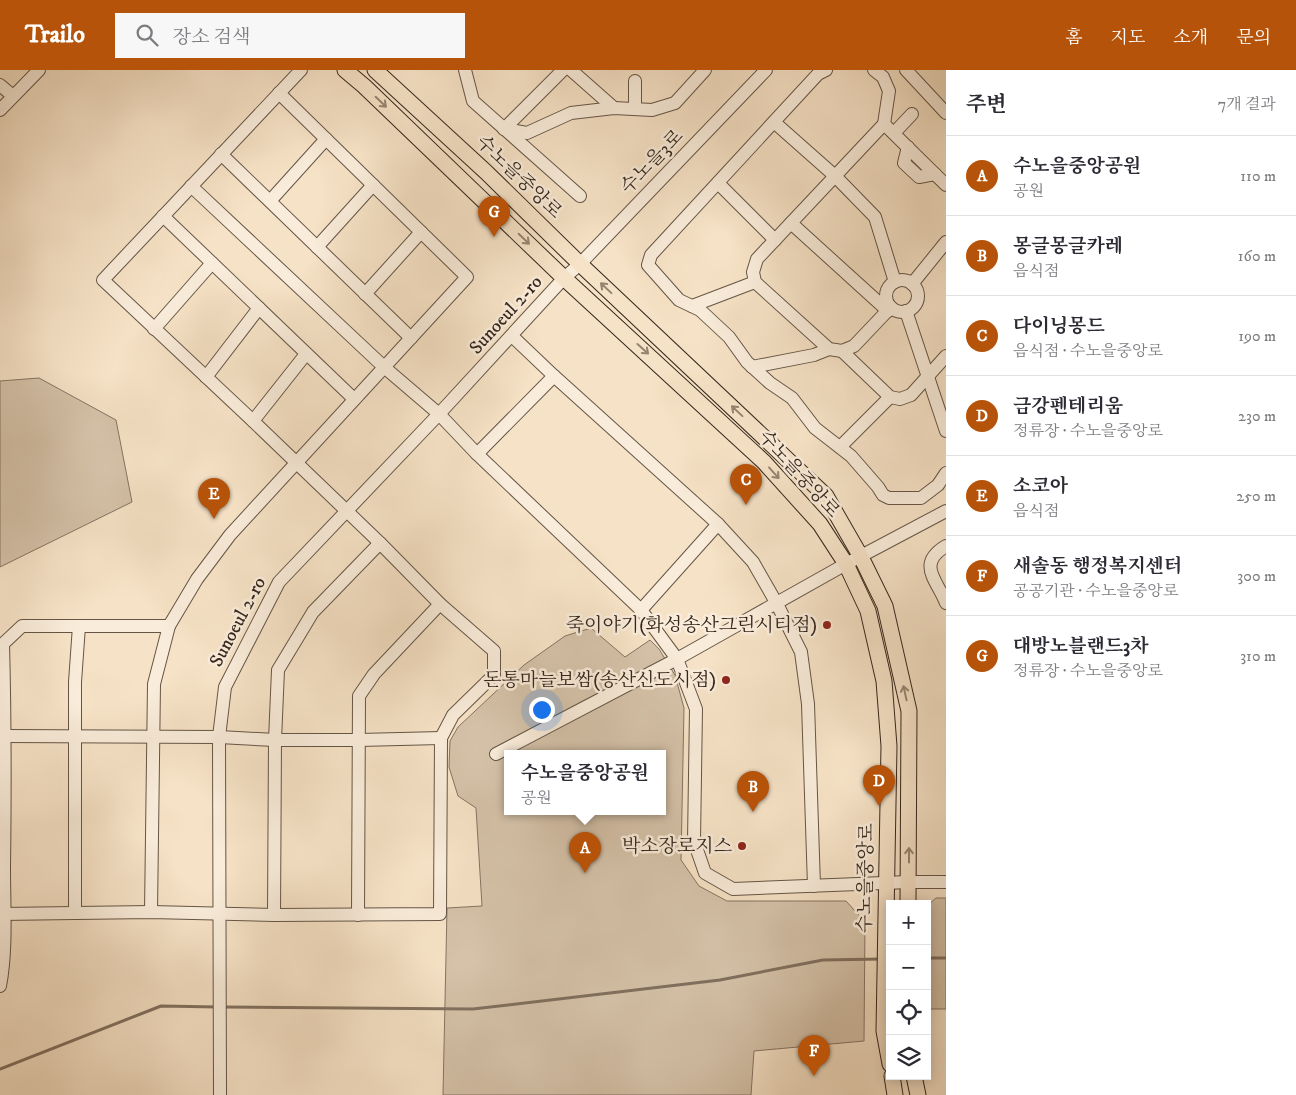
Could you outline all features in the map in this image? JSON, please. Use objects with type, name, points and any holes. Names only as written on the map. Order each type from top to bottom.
[{"type":"main road","name":"수노을중앙로","points":[[345,70],[564,278],[764,462],[820,524],[846,564],[868,611],[884,681],[889,746],[884,1031],[886,1042]]},
{"type":"main road","name":"수노을중앙로","points":[[375,70],[486,172],[580,264],[826,496],[861,557],[885,606],[909,711],[908,900]]},
{"type":"main road","points":[[893,1080],[895,1095]]},
{"type":"main road","points":[[915,1080],[918,1095]]},
{"type":"street","points":[[0,110],[39,70]]},
{"type":"street","points":[[2,914],[151,912],[274,915],[440,914],[441,738],[453,715],[494,675],[494,651],[440,604],[296,462],[103,280],[301,70]]},
{"type":"street","points":[[465,70],[472,102],[580,196]]},
{"type":"street","points":[[504,129],[563,70]]},
{"type":"street","points":[[572,70],[614,108]]},
{"type":"street","points":[[504,129],[527,133],[572,113],[614,108],[652,110],[675,103],[706,70]]},
{"type":"street","name":"수노을3로","points":[[564,278],[580,264],[766,70]]},
{"type":"street","points":[[826,70],[818,74],[651,255],[648,265],[679,300],[700,310],[729,337],[746,362],[770,383],[792,398],[815,428],[851,456],[883,495],[890,498],[921,498],[938,485],[946,474]]},
{"type":"street","points":[[874,70],[883,77],[889,91],[884,124],[756,259],[753,272],[755,282],[890,397],[900,399],[911,395],[946,356]]},
{"type":"street","points":[[906,70],[946,113]]},
{"type":"street","points":[[635,80],[635,109]]},
{"type":"street","points":[[0,85],[13,96]]},
{"type":"street","points":[[151,912],[154,684],[169,626],[197,579],[230,535],[467,277],[280,93]]},
{"type":"street","points":[[894,133],[912,114]]},
{"type":"street","points":[[774,122],[835,176],[875,217],[895,282]]},
{"type":"street","points":[[884,124],[946,184]]},
{"type":"street","points":[[270,201],[326,139]]},
{"type":"street","points":[[222,154],[411,338]]},
{"type":"street","points":[[718,183],[775,240]]},
{"type":"street","points":[[317,247],[374,185]]},
{"type":"street","points":[[192,186],[384,367],[439,414],[477,454],[641,610],[677,659],[696,708],[694,841],[705,873],[733,889],[886,882],[946,882]]},
{"type":"street","points":[[163,216],[354,400]]},
{"type":"street","points":[[791,223],[890,309],[898,312],[913,308],[918,298],[912,284],[903,280],[889,286],[887,302],[890,309]]},
{"type":"street","points":[[365,294],[421,232]]},
{"type":"street","points":[[912,284],[946,242]]},
{"type":"street","points":[[154,328],[212,263]]},
{"type":"street","name":"Sunoeul 2-ro","points":[[220,1095],[219,737],[226,687],[279,582],[439,414],[564,278]]},
{"type":"street","points":[[692,306],[755,282]]},
{"type":"street","points":[[206,376],[259,308]]},
{"type":"street","points":[[752,367],[854,346],[890,309]]},
{"type":"street","points":[[906,311],[946,431]]},
{"type":"street","points":[[512,336],[718,524],[753,562],[777,604],[801,652],[807,696],[814,886]]},
{"type":"street","points":[[253,421],[306,354]]},
{"type":"street","points":[[477,454],[554,376]]},
{"type":"street","points":[[840,447],[890,397]]},
{"type":"street","points":[[496,754],[677,659],[846,564],[946,511]]},
{"type":"street","points":[[641,610],[718,524]]},
{"type":"street","points":[[274,915],[275,740],[278,670],[314,612],[380,543]]},
{"type":"street","points":[[945,597],[932,576],[930,564],[936,552],[946,546]]},
{"type":"street","points":[[358,915],[359,696],[374,674],[440,604]]},
{"type":"street","points":[[0,986],[2,974],[2,828],[5,736],[3,644],[22,626],[169,626]]},
{"type":"street","points":[[75,913],[75,682],[79,626]]},
{"type":"street","points":[[5,736],[152,736],[275,740],[441,738]]},
{"type":"shaded area","points":[[39,378],[116,420],[132,502],[0,567],[0,381]]},
{"type":"shaded area","points":[[591,628],[625,657],[650,640],[659,649],[675,675],[684,708],[681,860],[699,886],[727,901],[846,901],[865,922],[864,1041],[754,1051],[751,1095],[443,1095],[447,908],[482,906],[476,808],[458,796],[449,767],[450,741],[458,727],[524,665],[565,636]]},
{"type":"shaded area","points":[[936,898],[946,898],[946,1009],[931,1009],[931,902]]},
{"type":"waterway","points":[[931,958],[946,958]]},
{"type":"waterway","points":[[224,1007],[473,1009],[720,980],[823,960],[882,959]]},
{"type":"waterway","points":[[0,1069],[161,1006],[218,1007]]},
{"type":"place","name":"대방노블랜드3차","points":[[494,237]]},
{"type":"place","name":"다이닝몽드","points":[[746,505]]},
{"type":"place","name":"소코아","points":[[214,519]]},
{"type":"place","name":"죽이야기(화성송산그린시티점)","points":[[827,625]]},
{"type":"place","name":"돈통마늘보쌈(송산신도시점)","points":[[726,680]]},
{"type":"place","name":"금강펜테리움","points":[[879,806]]},
{"type":"place","name":"몽글몽글카레","points":[[753,812]]},
{"type":"place","name":"박소장로지스","points":[[742,846]]},
{"type":"place","name":"수노을중앙공원","points":[[585,873]]},
{"type":"place","name":"새솔동 행정복지센터","points":[[814,1076]]}]
